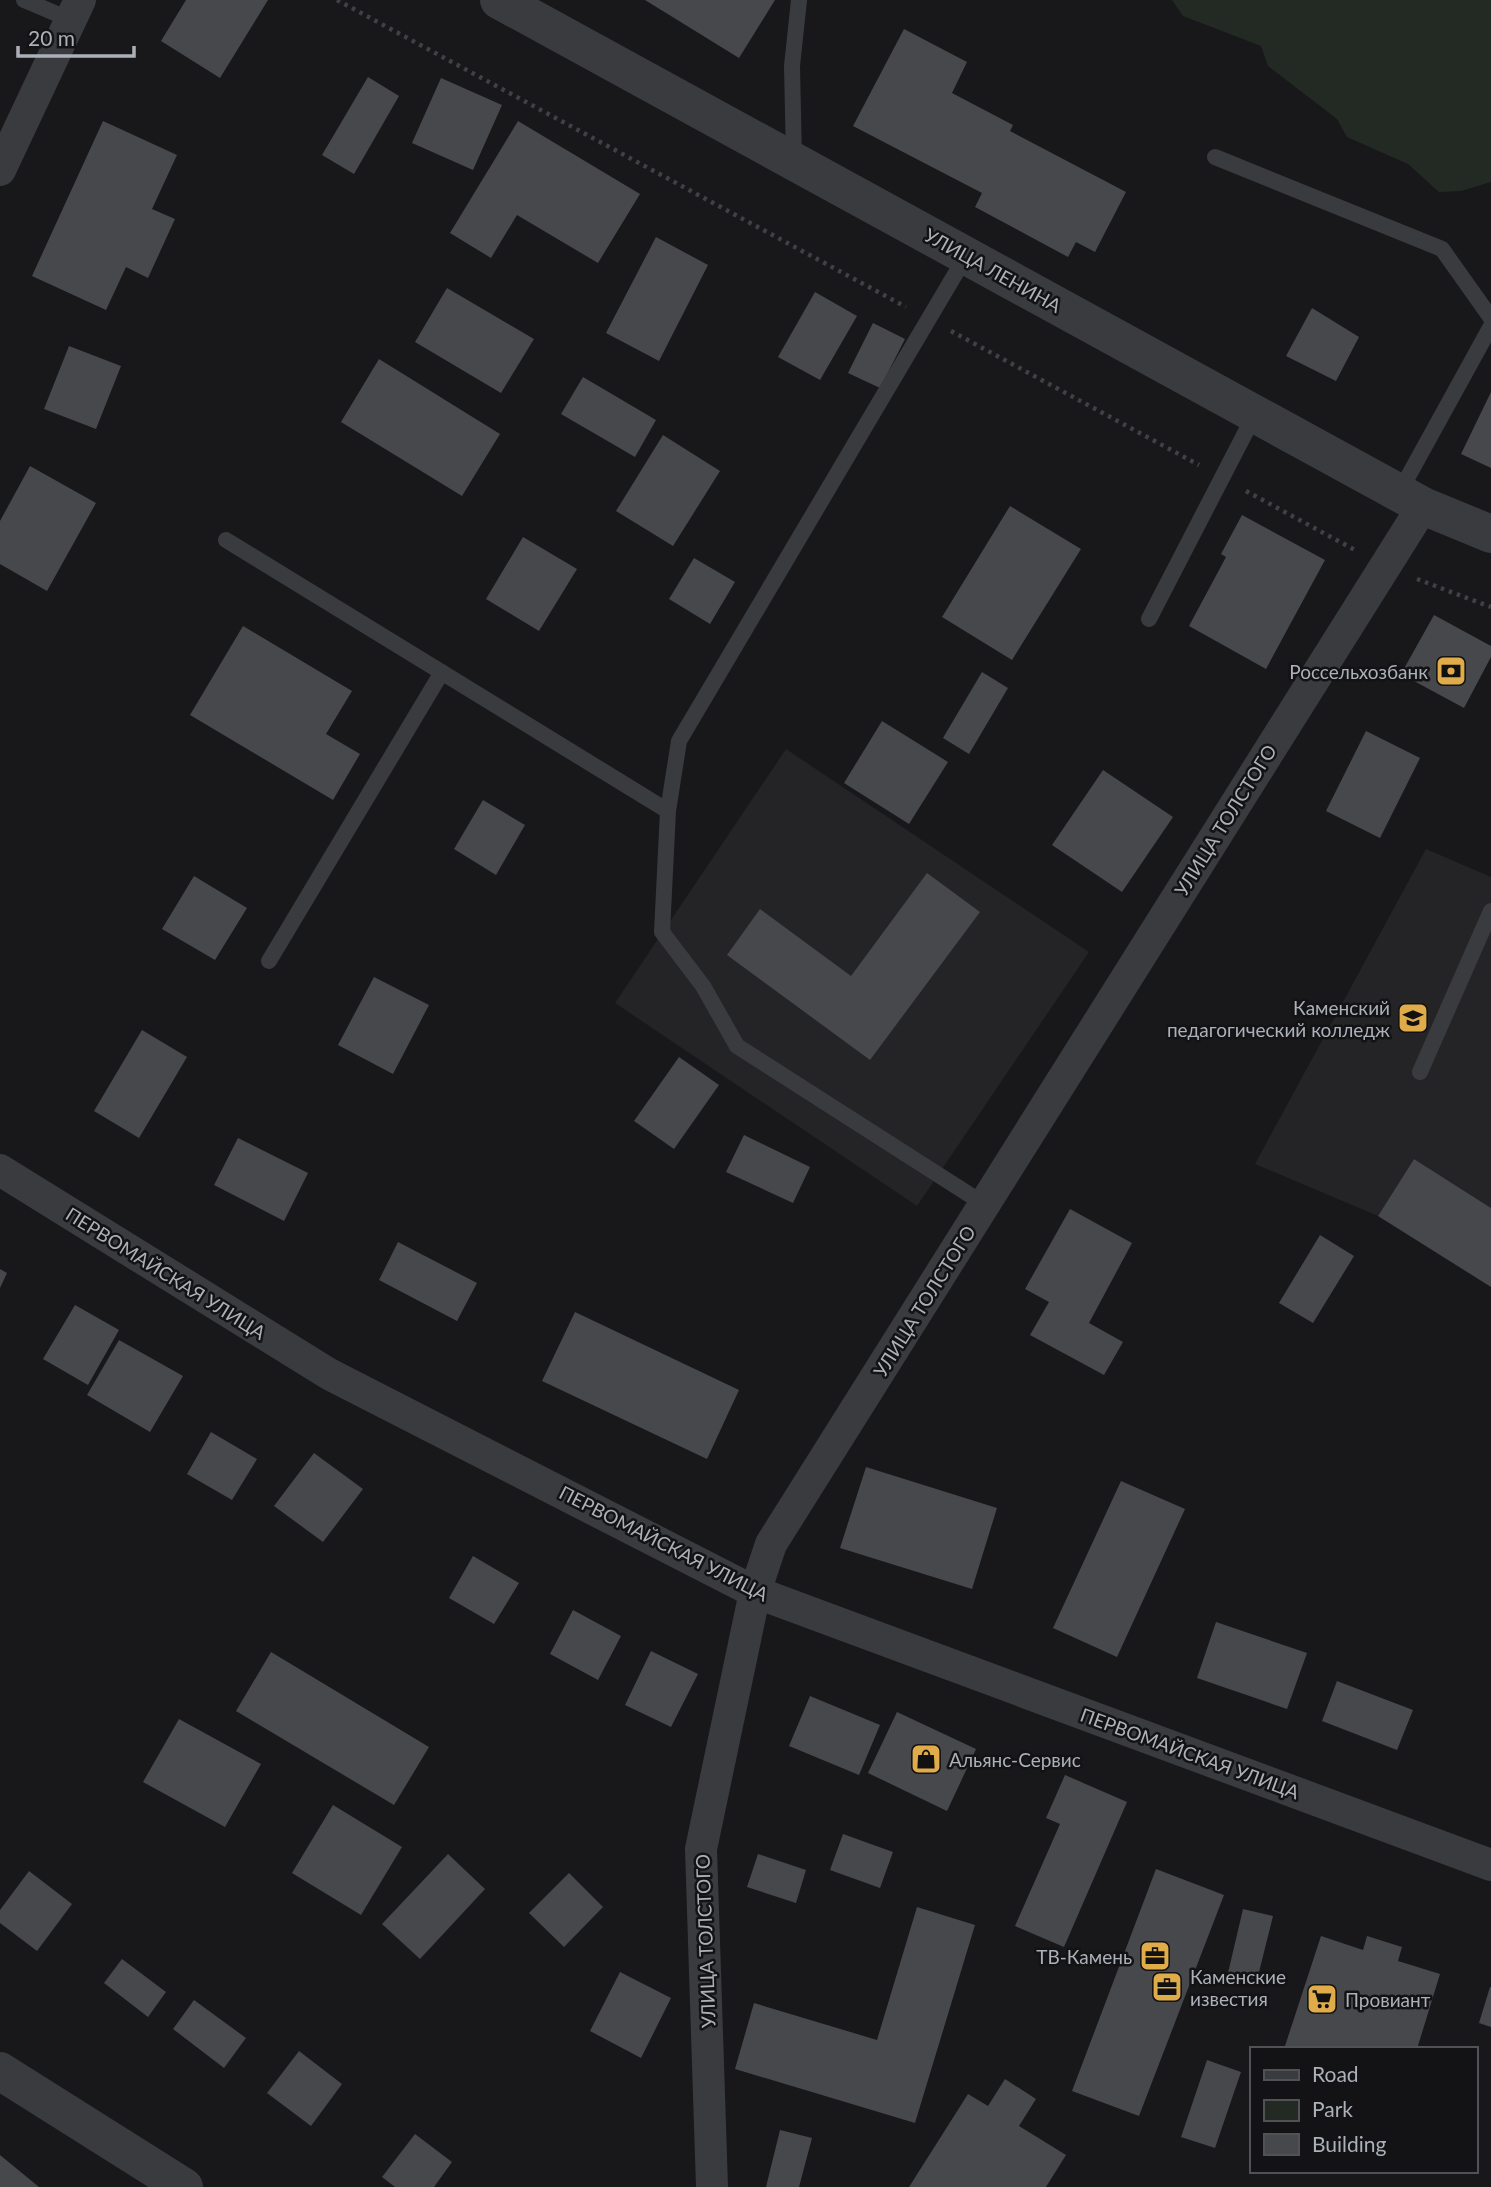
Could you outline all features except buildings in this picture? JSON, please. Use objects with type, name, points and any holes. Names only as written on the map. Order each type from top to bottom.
[{"type":"street","name":"УЛИЦА ЛЕНИНА","points":[[511,3],[794,162],[1411,499],[1491,534]]},
{"type":"street","points":[[2,161],[75,10]]},
{"type":"street","name":"УЛИЦА ТОЛСТОГО","points":[[712,2187],[701,1849],[755,1592],[771,1544],[984,1204],[1411,499]]},
{"type":"street","name":"ПЕРВОМАЙСКАЯ УЛИЦА","points":[[0,1170],[329,1374],[755,1592],[1491,1865]]},
{"type":"street","points":[[0,2071],[184,2187]]},
{"type":"lane","points":[[24,0],[75,10]]},
{"type":"lane","points":[[794,162],[792,65],[799,0]]},
{"type":"lane","points":[[1215,157],[1442,249],[1491,318]]},
{"type":"lane","points":[[966,256],[679,741],[668,811],[662,932],[703,986],[737,1045],[984,1204]]},
{"type":"lane","points":[[1411,499],[1491,326]]},
{"type":"lane","points":[[1149,619],[1255,414]]},
{"type":"lane","points":[[226,540],[668,811]]},
{"type":"lane","points":[[269,961],[442,673]]},
{"type":"lane","points":[[1420,1072],[1491,911]]},
{"type":"shaded area","points":[[786,749],[1089,952],[917,1206],[615,1003]]},
{"type":"shaded area","name":"Каменский педагогический колледж","points":[[1426,849],[1491,877],[1491,1208],[1414,1159],[1378,1216],[1255,1164]]},
{"type":"green space","points":[[1172,0],[1491,0],[1491,182],[1461,191],[1439,192],[1408,164],[1347,137],[1337,119],[1268,66],[1261,46],[1183,16]]},
{"type":"place","name":"Россельхозбанк","points":[[1451,671]]},
{"type":"place","name":"Каменский педагогический колледж","points":[[1413,1018]]},
{"type":"place","name":"Альянс-Сервис","points":[[926,1759]]},
{"type":"place","name":"ТВ-Камень","points":[[1155,1956]]},
{"type":"place","name":"Каменские известия","points":[[1167,1987]]},
{"type":"place","name":"Провиант","points":[[1322,1999]]}]
